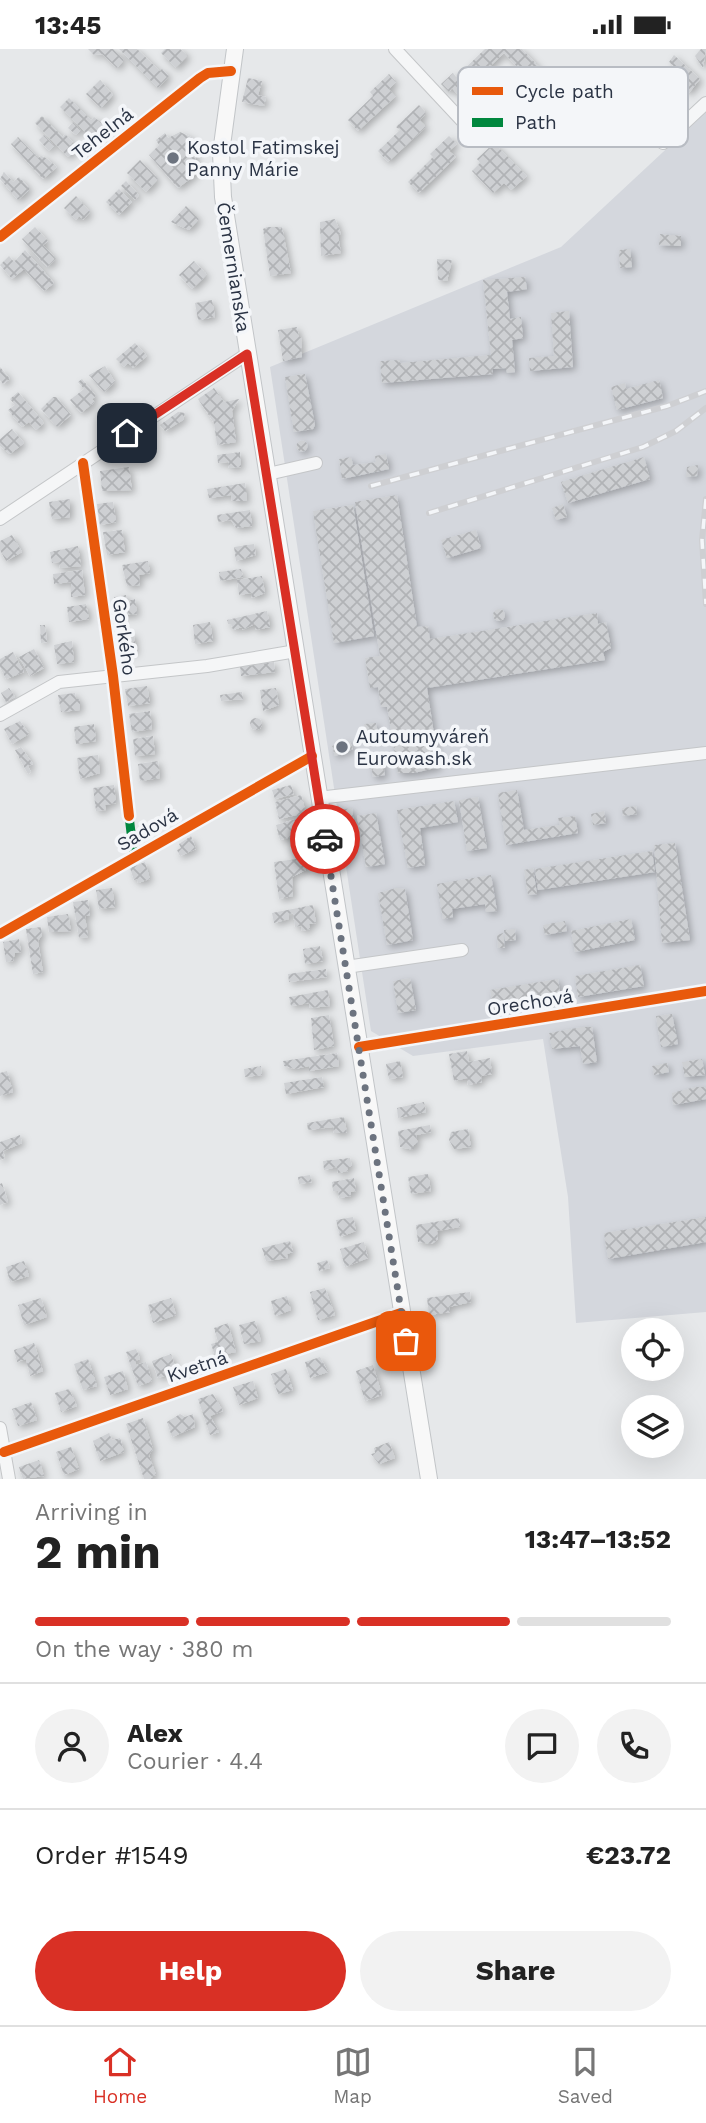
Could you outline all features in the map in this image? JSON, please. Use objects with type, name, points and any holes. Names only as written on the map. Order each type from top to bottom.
[{"type":"main road","name":"Čemernianska","points":[[235,49],[221,179],[429,1479]]},
{"type":"street","points":[[395,49],[458,116]]},
{"type":"street","name":"Tehelná","points":[[0,237],[200,78],[219,70],[232,71]]},
{"type":"street","points":[[688,120],[706,103]]},
{"type":"street","points":[[0,519],[247,354]]},
{"type":"street","name":"Gorkého","points":[[83,463],[113,676],[129,816]]},
{"type":"street","points":[[268,474],[316,463]]},
{"type":"street","points":[[0,715],[59,681],[207,666],[296,651]]},
{"type":"street","points":[[318,797],[706,753]]},
{"type":"street","name":"Sadová","points":[[0,934],[312,756]]},
{"type":"street","points":[[346,967],[462,950]]},
{"type":"street","name":"Orechová","points":[[359,1047],[706,991]]},
{"type":"street","name":"Kvetná","points":[[4,1452],[401,1313]]},
{"type":"street","points":[[0,1428],[9,1479]]},
{"type":"shaded area","points":[[706,112],[706,1312],[576,1323],[568,1197],[543,1039],[413,1056],[371,1031],[270,367],[561,247],[668,147],[688,147],[688,129]]},
{"type":"building","points":[[88,49],[113,49],[124,60],[117,68],[102,54],[94,55]]},
{"type":"building","points":[[119,49],[137,49],[169,76],[158,88]]},
{"type":"building","points":[[165,49],[180,49],[188,56],[176,68],[161,53]]},
{"type":"building","points":[[485,49],[522,49],[539,67],[517,67],[504,53],[489,67],[466,67]]},
{"type":"building","points":[[701,49],[706,49],[703,68],[695,56]]},
{"type":"building","points":[[674,55],[687,67],[675,67],[669,62]]},
{"type":"building","points":[[688,68],[700,79],[688,92]]},
{"type":"building","points":[[453,73],[456,77],[458,75],[458,95],[452,88],[449,92],[441,84]]},
{"type":"building","points":[[389,74],[396,82],[389,89],[396,96],[358,131],[348,120],[373,96],[370,92]]},
{"type":"building","points":[[248,78],[262,81],[258,95],[266,97],[264,106],[242,102]]},
{"type":"building","points":[[100,80],[113,95],[101,108],[86,94]]},
{"type":"building","points":[[69,98],[91,120],[94,117],[108,128],[95,142],[60,107]]},
{"type":"building","points":[[419,105],[426,113],[420,120],[426,127],[388,162],[378,151],[400,130],[396,127]]},
{"type":"building","points":[[42,116],[63,137],[65,134],[74,143],[71,145],[76,150],[68,157],[35,123]]},
{"type":"building","points":[[73,122],[81,130],[76,135],[68,128]]},
{"type":"building","name":"Kostol Fatimskej Panny Márie","points":[[180,132],[193,138],[197,169],[194,176],[178,188],[149,155],[159,145],[156,140],[165,133],[168,138]]},
{"type":"building","points":[[44,135],[54,146],[49,151],[39,140]]},
{"type":"building","points":[[449,136],[457,144],[449,151],[456,157],[419,193],[408,182],[433,157],[430,154]]},
{"type":"building","points":[[18,137],[38,158],[46,158],[57,167],[43,179],[11,144]]},
{"type":"building","points":[[490,147],[498,147],[527,176],[511,190],[504,183],[493,193],[472,171],[480,163],[477,159]]},
{"type":"building","points":[[140,160],[158,179],[146,192],[127,173]]},
{"type":"building","points":[[4,172],[13,182],[19,177],[30,189],[18,200],[0,179]]},
{"type":"building","points":[[126,181],[139,195],[135,200],[121,186]]},
{"type":"building","points":[[119,189],[132,202],[119,215],[106,202]]},
{"type":"building","points":[[76,196],[90,212],[83,220],[79,216],[76,220],[64,208]]},
{"type":"building","points":[[186,206],[199,219],[189,230],[171,222]]},
{"type":"building","points":[[335,219],[341,234],[338,235],[341,253],[321,256],[320,222]]},
{"type":"building","points":[[35,227],[48,241],[43,245],[56,259],[47,267],[22,239]]},
{"type":"building","points":[[282,227],[291,273],[270,276],[263,229]]},
{"type":"building","points":[[660,234],[681,236],[681,246],[659,245]]},
{"type":"building","points":[[630,249],[632,267],[620,268],[619,250]]},
{"type":"building","points":[[25,250],[54,283],[44,291],[24,269],[12,279],[0,265],[9,256],[14,262]]},
{"type":"building","points":[[437,259],[452,260],[447,281],[438,280]]},
{"type":"building","points":[[194,261],[207,275],[192,289],[179,275]]},
{"type":"building","points":[[525,277],[527,289],[507,292],[510,319],[521,317],[523,338],[512,340],[515,372],[507,373],[506,368],[492,369],[493,374],[382,383],[380,361],[400,360],[400,363],[491,355],[483,280]]},
{"type":"building","points":[[212,300],[215,317],[198,320],[195,303]]},
{"type":"building","points":[[569,311],[573,367],[530,371],[529,358],[554,356],[551,313]]},
{"type":"building","points":[[297,327],[301,337],[302,357],[283,361],[278,330]]},
{"type":"building","points":[[135,343],[147,356],[133,368],[128,363],[124,367],[116,359]]},
{"type":"building","points":[[105,366],[115,382],[104,392],[89,375]]},
{"type":"building","points":[[0,367],[10,379],[3,384],[0,380]]},
{"type":"building","points":[[305,374],[315,425],[313,429],[294,432],[285,377]]},
{"type":"building","points":[[82,379],[96,396],[92,399],[95,402],[81,413],[70,400],[84,389],[78,382]]},
{"type":"building","points":[[659,380],[663,398],[617,410],[611,387],[625,383],[626,389]]},
{"type":"building","points":[[214,388],[224,402],[239,399],[232,411],[236,442],[217,445],[214,423],[198,399]]},
{"type":"building","points":[[18,392],[44,423],[36,430],[29,422],[22,427],[8,410],[15,405],[10,399]]},
{"type":"building","points":[[56,397],[71,415],[57,427],[41,409]]},
{"type":"building","points":[[178,412],[185,413],[183,420],[165,431],[160,425]]},
{"type":"building","points":[[12,429],[24,443],[10,454],[0,446],[0,439]]},
{"type":"building","points":[[302,440],[308,446],[302,452],[296,446]]},
{"type":"building","points":[[240,452],[241,467],[229,468],[228,462],[218,463],[217,455]]},
{"type":"building","points":[[386,454],[389,469],[342,479],[339,459],[351,457],[353,465],[376,462],[375,456]]},
{"type":"building","points":[[644,457],[650,479],[568,503],[561,482]]},
{"type":"building","points":[[698,465],[697,476],[686,477],[687,467]]},
{"type":"building","points":[[129,467],[132,490],[102,491],[100,471]]},
{"type":"building","points":[[245,483],[247,501],[232,501],[231,495],[209,498],[207,489]]},
{"type":"building","points":[[397,495],[417,627],[428,626],[430,639],[597,613],[598,624],[606,622],[611,648],[603,652],[605,660],[427,688],[439,767],[414,773],[398,773],[387,707],[381,707],[378,687],[370,688],[365,658],[380,656],[355,502]]},
{"type":"building","points":[[70,499],[70,517],[52,519],[49,502]]},
{"type":"building","points":[[113,502],[116,522],[100,525],[97,504]]},
{"type":"building","points":[[563,504],[567,517],[556,520],[552,508]]},
{"type":"building","points":[[353,505],[374,636],[334,643],[313,511]]},
{"type":"building","points":[[250,510],[252,526],[236,528],[231,520],[218,522],[217,515]]},
{"type":"building","points":[[122,530],[125,552],[107,555],[103,532]]},
{"type":"building","points":[[476,530],[481,548],[447,558],[441,540]]},
{"type":"building","points":[[12,535],[22,552],[6,561],[0,550],[0,541]]},
{"type":"building","points":[[254,544],[256,555],[236,561],[234,547]]},
{"type":"building","points":[[78,546],[81,566],[60,568],[59,562],[52,563],[50,552]]},
{"type":"building","points":[[148,561],[150,573],[139,575],[140,585],[127,586],[122,565]]},
{"type":"building","points":[[241,569],[243,577],[220,581],[219,572]]},
{"type":"building","points":[[82,570],[85,595],[71,597],[71,582],[54,584],[53,574]]},
{"type":"building","points":[[262,576],[265,593],[252,598],[251,593],[239,595],[237,580]]},
{"type":"building","points":[[126,595],[127,601],[135,599],[137,614],[119,616],[114,597]]},
{"type":"building","points":[[86,604],[89,619],[69,622],[67,607]]},
{"type":"building","points":[[499,609],[505,615],[499,621],[493,615]]},
{"type":"building","points":[[267,611],[270,627],[255,630],[255,624],[242,630],[242,627],[233,630],[231,624],[228,624],[227,620]]},
{"type":"building","points":[[210,622],[213,641],[195,644],[193,625]]},
{"type":"building","points":[[40,625],[45,625],[47,642],[41,643]]},
{"type":"building","points":[[134,633],[136,652],[122,654],[120,635]]},
{"type":"building","points":[[72,641],[74,662],[57,664],[54,645]]},
{"type":"building","points":[[34,649],[44,668],[30,676],[19,657]]},
{"type":"building","points":[[13,652],[24,672],[6,679],[0,667],[0,659]]},
{"type":"building","points":[[274,662],[275,672],[241,676],[240,667]]},
{"type":"building","points":[[147,686],[150,703],[128,706],[125,689]]},
{"type":"building","points":[[9,688],[15,697],[6,702],[1,693]]},
{"type":"building","points":[[276,688],[279,705],[263,711],[260,690]]},
{"type":"building","points":[[242,692],[243,699],[221,701],[220,695]]},
{"type":"building","points":[[75,693],[76,699],[80,699],[80,710],[61,712],[58,695]]},
{"type":"building","points":[[150,711],[152,729],[132,732],[129,714]]},
{"type":"building","points":[[256,718],[262,724],[256,730],[250,724]]},
{"type":"building","points":[[20,721],[29,734],[12,744],[4,729]]},
{"type":"building","points":[[376,723],[379,738],[367,740],[364,724]]},
{"type":"building","points":[[94,724],[96,741],[76,744],[74,727]]},
{"type":"building","points":[[153,736],[155,754],[135,756],[133,739]]},
{"type":"building","name":"Autoumyváreň Eurowash.sk","points":[[349,740],[353,749],[335,756],[332,746]]},
{"type":"building","points":[[21,747],[33,764],[28,766],[31,772],[28,774],[15,750]]},
{"type":"building","points":[[98,755],[100,773],[80,779],[77,758]]},
{"type":"building","points":[[382,758],[385,775],[373,777],[370,759]]},
{"type":"building","points":[[158,761],[160,778],[140,781],[138,764]]},
{"type":"building","points":[[114,785],[116,803],[105,805],[106,810],[96,811],[93,788]]},
{"type":"building","points":[[291,785],[294,794],[275,799],[272,790]]},
{"type":"building","points":[[517,790],[524,830],[560,825],[558,818],[575,816],[578,833],[506,845],[498,793]]},
{"type":"building","points":[[301,795],[306,813],[279,819],[275,802]]},
{"type":"building","points":[[478,797],[487,848],[467,851],[459,800]]},
{"type":"building","points":[[454,801],[458,822],[420,828],[425,865],[408,868],[397,810]]},
{"type":"building","points":[[636,806],[637,814],[623,816],[622,808]]},
{"type":"building","points":[[352,808],[354,825],[342,827],[339,810]]},
{"type":"building","points":[[604,811],[606,823],[593,825],[591,814]]},
{"type":"building","points":[[376,813],[385,864],[366,867],[357,816]]},
{"type":"building","points":[[296,819],[300,835],[280,840],[276,825]]},
{"type":"building","points":[[191,836],[196,849],[180,856],[177,850],[181,848],[179,844]]},
{"type":"building","points":[[675,843],[690,940],[662,943],[654,845]]},
{"type":"building","points":[[652,851],[655,872],[538,890],[535,869]]},
{"type":"building","points":[[304,858],[306,870],[292,877],[293,896],[279,899],[274,862]]},
{"type":"building","points":[[145,862],[150,879],[138,883],[137,879],[134,880],[130,868]]},
{"type":"building","points":[[533,868],[537,894],[528,895],[524,870]]},
{"type":"building","points":[[491,875],[497,911],[486,912],[485,904],[452,909],[453,917],[443,919],[437,884]]},
{"type":"building","points":[[112,888],[115,907],[99,909],[96,890]]},
{"type":"building","points":[[396,888],[405,889],[413,940],[387,945],[378,893]]},
{"type":"building","points":[[88,900],[90,915],[85,916],[88,937],[79,938],[73,902]]},
{"type":"building","points":[[313,905],[316,923],[309,924],[310,929],[302,931],[301,926],[295,927],[293,913],[289,914],[289,919],[274,923],[272,913]]},
{"type":"building","points":[[68,914],[71,931],[49,932],[47,917]]},
{"type":"building","points":[[631,919],[635,940],[575,952],[571,931]]},
{"type":"building","points":[[565,921],[567,931],[545,935],[543,925]]},
{"type":"building","points":[[41,927],[42,935],[38,941],[43,972],[33,974],[26,929]]},
{"type":"building","points":[[515,929],[516,940],[505,941],[504,930]]},
{"type":"building","points":[[503,933],[505,948],[498,948],[497,935]]},
{"type":"building","points":[[19,939],[21,952],[15,953],[13,961],[6,962],[3,942]]},
{"type":"building","points":[[320,946],[323,961],[305,964],[303,949]]},
{"type":"building","points":[[640,965],[644,986],[578,997],[575,976]]},
{"type":"building","points":[[326,969],[327,977],[289,982],[288,974]]},
{"type":"building","points":[[410,978],[416,1010],[398,1013],[393,981]]},
{"type":"building","points":[[558,979],[561,998],[493,1009],[490,990]]},
{"type":"building","points":[[328,990],[330,1006],[310,1008],[309,1003],[291,1006],[289,997]]},
{"type":"building","points":[[672,1014],[678,1044],[661,1047],[656,1016]]},
{"type":"building","points":[[329,1015],[334,1046],[314,1050],[311,1018]]},
{"type":"building","points":[[592,1027],[597,1062],[583,1064],[580,1046],[552,1049],[549,1033]]},
{"type":"building","points":[[467,1051],[469,1062],[490,1058],[492,1074],[481,1076],[482,1082],[468,1085],[467,1078],[454,1081],[449,1054]]},
{"type":"building","points":[[337,1053],[339,1066],[309,1071],[309,1066],[295,1069],[284,1066],[283,1061]]},
{"type":"building","points":[[702,1059],[705,1075],[685,1077],[682,1062]]},
{"type":"building","points":[[400,1061],[403,1077],[389,1079],[386,1064]]},
{"type":"building","points":[[667,1063],[669,1072],[654,1075],[652,1066]]},
{"type":"building","points":[[261,1066],[262,1075],[245,1077],[244,1069]]},
{"type":"building","points":[[7,1071],[13,1092],[0,1096],[0,1073]]},
{"type":"building","points":[[322,1077],[324,1087],[286,1094],[284,1083]]},
{"type":"building","points":[[706,1087],[706,1099],[673,1105],[672,1093]]},
{"type":"building","points":[[424,1102],[426,1112],[398,1118],[397,1108]]},
{"type":"building","points":[[344,1117],[347,1133],[334,1133],[333,1127],[308,1130],[307,1123]]},
{"type":"building","points":[[430,1125],[431,1132],[416,1135],[418,1145],[414,1145],[414,1150],[400,1147],[398,1131]]},
{"type":"building","points":[[468,1129],[471,1147],[454,1149],[449,1140],[451,1132]]},
{"type":"building","points":[[20,1135],[22,1143],[3,1151],[5,1158],[0,1160],[0,1142]]},
{"type":"building","points":[[350,1158],[352,1167],[347,1167],[348,1171],[338,1173],[337,1167],[324,1170],[323,1161]]},
{"type":"building","points":[[428,1174],[431,1191],[411,1194],[408,1177]]},
{"type":"building","points":[[310,1175],[312,1182],[299,1184],[298,1177]]},
{"type":"building","points":[[354,1178],[356,1191],[351,1192],[351,1196],[339,1198],[338,1191],[333,1191],[332,1182]]},
{"type":"building","points":[[2,1183],[8,1202],[0,1205],[0,1184]]},
{"type":"building","points":[[353,1217],[356,1231],[340,1237],[336,1220]]},
{"type":"building","points":[[706,1217],[706,1242],[608,1259],[604,1233]]},
{"type":"building","points":[[459,1218],[460,1227],[437,1231],[438,1239],[432,1244],[418,1242],[416,1225]]},
{"type":"building","points":[[290,1241],[293,1252],[287,1254],[288,1258],[266,1261],[262,1248]]},
{"type":"building","points":[[364,1242],[368,1258],[345,1267],[340,1249]]},
{"type":"building","points":[[327,1260],[330,1268],[319,1271],[317,1263]]},
{"type":"building","points":[[24,1261],[29,1276],[10,1282],[6,1267]]},
{"type":"building","points":[[325,1288],[335,1315],[318,1320],[310,1292]]},
{"type":"building","points":[[470,1292],[471,1302],[449,1307],[450,1312],[429,1315],[427,1298]]},
{"type":"building","points":[[287,1296],[291,1310],[275,1316],[271,1301]]},
{"type":"building","points":[[41,1298],[47,1317],[24,1325],[18,1305]]},
{"type":"building","points":[[171,1298],[176,1315],[153,1323],[148,1305]]},
{"type":"building","points":[[255,1321],[261,1341],[244,1344],[239,1325]]},
{"type":"building","points":[[228,1323],[236,1352],[215,1356],[211,1344],[218,1342],[214,1328]]},
{"type":"building","points":[[34,1343],[43,1371],[30,1376],[26,1359],[17,1362],[14,1350]]},
{"type":"building","points":[[136,1349],[140,1359],[135,1361],[136,1365],[146,1362],[152,1381],[138,1386],[126,1352]]},
{"type":"building","points":[[171,1354],[177,1372],[158,1378],[152,1361]]},
{"type":"building","points":[[320,1357],[328,1372],[310,1378],[305,1362]]},
{"type":"building","points":[[88,1359],[97,1386],[83,1390],[74,1364]]},
{"type":"building","points":[[373,1365],[382,1395],[365,1401],[356,1371]]},
{"type":"building","points":[[286,1369],[293,1390],[278,1394],[271,1374]]},
{"type":"building","points":[[123,1371],[128,1389],[110,1395],[104,1377]]},
{"type":"building","points":[[253,1381],[258,1398],[239,1405],[233,1387]]},
{"type":"building","points":[[69,1389],[77,1406],[61,1412],[55,1393]]},
{"type":"building","points":[[213,1394],[223,1411],[210,1416],[219,1432],[210,1435],[198,1399]]},
{"type":"building","points":[[31,1402],[37,1420],[18,1426],[12,1409]]},
{"type":"building","points":[[180,1414],[185,1417],[193,1414],[195,1427],[172,1437],[167,1422]]},
{"type":"building","points":[[143,1418],[153,1449],[149,1455],[156,1475],[152,1476],[153,1479],[144,1479],[126,1424]]},
{"type":"building","points":[[109,1433],[112,1440],[120,1438],[124,1452],[100,1461],[93,1441]]},
{"type":"building","points":[[389,1442],[395,1458],[379,1464],[371,1454],[375,1453],[374,1448]]},
{"type":"building","points":[[71,1447],[79,1469],[64,1475],[56,1452]]},
{"type":"building","points":[[39,1460],[44,1476],[23,1479],[19,1467]]},
{"type":"railway","points":[[371,486],[667,406],[706,391]]},
{"type":"railway","points":[[429,513],[643,447],[676,431],[706,408]]},
{"type":"railway","points":[[706,499],[702,540],[706,604]]},
{"type":"marked path","points":[[129,816],[134,857]]},
{"type":"cycle path","points":[[0,237],[200,78],[208,73],[231,71]]},
{"type":"cycle path","points":[[83,463],[113,676],[129,816]]},
{"type":"cycle path","points":[[0,934],[312,756]]},
{"type":"cycle path","points":[[359,1047],[706,991]]},
{"type":"cycle path","points":[[4,1452],[401,1313]]},
{"type":"way so far","points":[[325,839],[406,1341]]},
{"type":"place","name":"Kostol Fatimskej Panny Márie","points":[[173,158]]},
{"type":"place","name":"Autoumyváreň Eurowash.sk","points":[[342,747]]},
{"type":"route","points":[[127,433],[237,358],[247,354],[325,839]]}]
